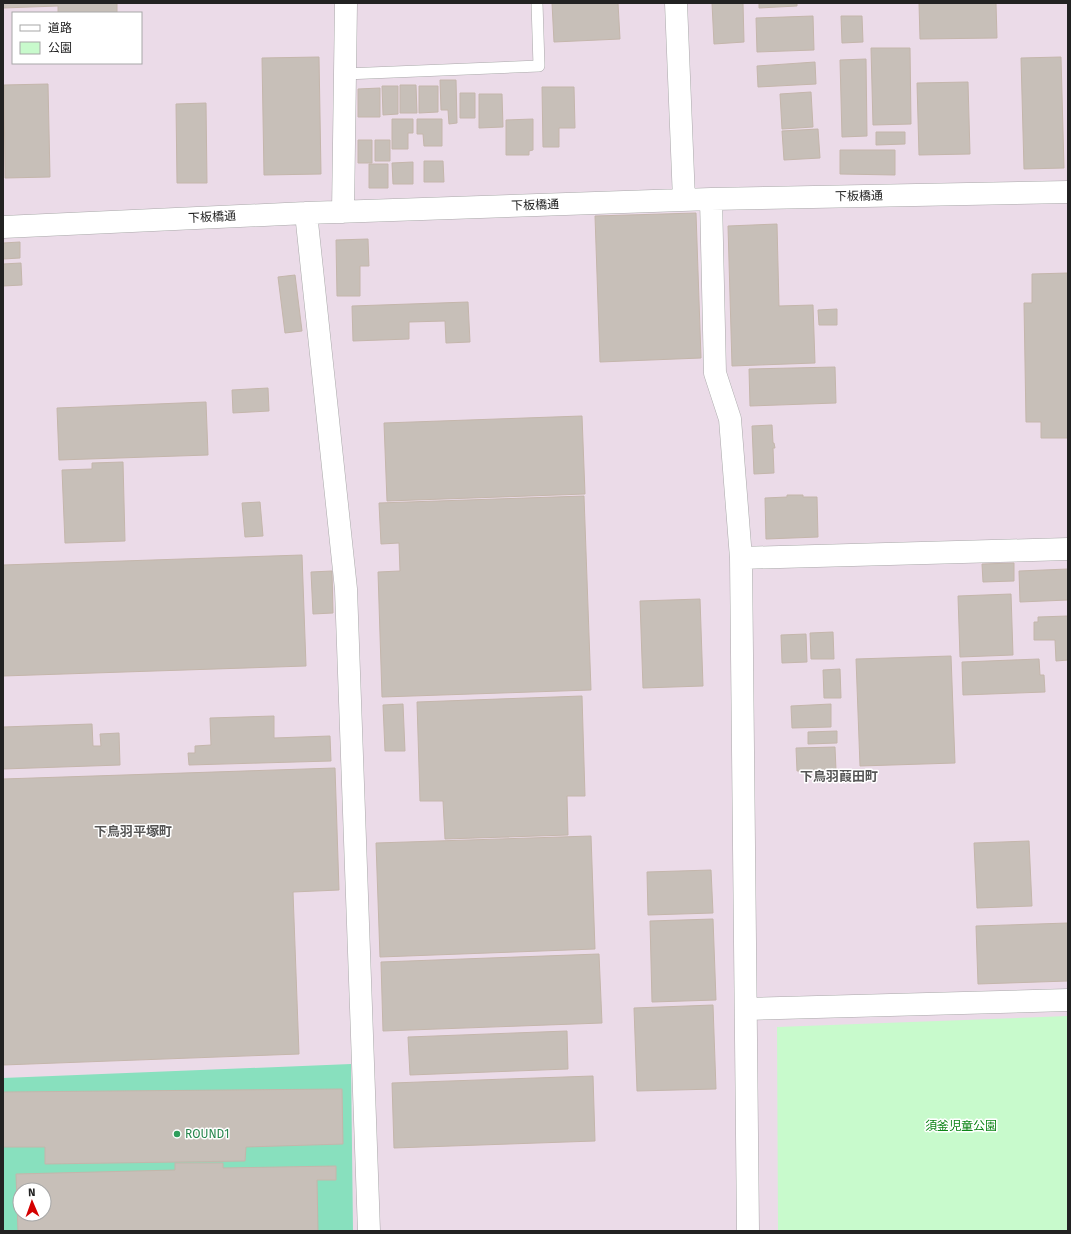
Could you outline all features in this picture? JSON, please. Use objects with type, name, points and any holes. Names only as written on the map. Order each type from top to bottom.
[{"type":"street","points":[[343,212],[346,3]]},
{"type":"street","points":[[676,3],[684,200]]},
{"type":"street","name":"下板橋通","points":[[3,227],[306,213],[711,199],[1068,192]]},
{"type":"street","points":[[711,199],[714,372],[730,419],[741,558],[748,1231]]},
{"type":"street","points":[[306,213],[346,589],[369,1231]]},
{"type":"street","points":[[741,558],[1068,549]]},
{"type":"street","points":[[746,1009],[1068,1000]]},
{"type":"lane","points":[[345,74],[539,66],[537,3]]},
{"type":"shaded area","points":[[3,3],[1068,3],[1068,1231],[3,1231]]},
{"type":"green space","name":"須釜児童公園","points":[[1068,1016],[1068,1231],[778,1231],[777,1027]]},
{"type":"green space","name":"ROUND1","points":[[351,1064],[353,1231],[3,1231],[3,1078]]},
{"type":"building","points":[[3,3],[117,3],[117,12],[58,12],[58,6],[3,8]]},
{"type":"building","points":[[552,3],[618,3],[620,39],[554,42]]},
{"type":"building","points":[[712,3],[743,3],[744,42],[714,44]]},
{"type":"building","points":[[759,3],[797,3],[797,6],[759,8]]},
{"type":"building","points":[[919,3],[996,3],[997,38],[920,39]]},
{"type":"building","points":[[813,16],[814,50],[757,52],[756,18]]},
{"type":"building","points":[[841,16],[862,16],[863,42],[842,43]]},
{"type":"building","points":[[871,48],[910,48],[911,124],[873,125]]},
{"type":"building","points":[[319,57],[321,174],[264,175],[262,58]]},
{"type":"building","points":[[1061,57],[1064,168],[1024,169],[1021,58]]},
{"type":"building","points":[[866,59],[867,136],[842,137],[840,60]]},
{"type":"building","points":[[815,62],[816,84],[758,87],[757,66]]},
{"type":"building","points":[[440,80],[456,80],[457,123],[449,124],[448,110],[441,110]]},
{"type":"building","points":[[968,82],[970,154],[919,155],[917,83]]},
{"type":"building","points":[[48,84],[50,177],[5,178],[4,85]]},
{"type":"building","points":[[400,85],[416,85],[417,113],[400,113]]},
{"type":"building","points":[[382,86],[398,86],[398,114],[383,115]]},
{"type":"building","points":[[419,86],[438,86],[438,112],[419,113]]},
{"type":"building","points":[[542,87],[574,87],[575,128],[559,128],[559,147],[543,147]]},
{"type":"building","points":[[380,88],[380,117],[358,117],[358,89]]},
{"type":"building","points":[[811,92],[813,127],[782,129],[780,94]]},
{"type":"building","points":[[460,93],[475,93],[475,118],[460,118]]},
{"type":"building","points":[[479,94],[502,94],[503,127],[479,128]]},
{"type":"building","points":[[206,103],[207,183],[177,183],[176,104]]},
{"type":"building","points":[[392,119],[413,119],[413,133],[408,133],[408,149],[392,149]]},
{"type":"building","points":[[417,119],[442,119],[442,146],[424,146],[423,134],[417,134]]},
{"type":"building","points":[[533,119],[533,150],[529,151],[529,155],[506,155],[506,120]]},
{"type":"building","points":[[818,129],[820,158],[784,160],[782,131]]},
{"type":"building","points":[[876,132],[905,132],[905,144],[876,145]]},
{"type":"building","points":[[358,140],[372,140],[372,163],[358,163]]},
{"type":"building","points":[[375,140],[390,140],[390,161],[375,161]]},
{"type":"building","points":[[840,150],[895,150],[895,175],[840,174]]},
{"type":"building","points":[[424,161],[443,161],[444,182],[424,182]]},
{"type":"building","points":[[413,162],[413,184],[393,184],[392,163]]},
{"type":"building","points":[[369,164],[388,164],[388,188],[369,188]]},
{"type":"building","points":[[696,213],[701,358],[600,362],[595,216]]},
{"type":"building","points":[[777,224],[779,306],[813,305],[815,363],[732,366],[728,226]]},
{"type":"building","points":[[368,239],[369,266],[360,266],[360,296],[337,296],[336,240]]},
{"type":"building","points":[[20,242],[20,258],[3,259],[3,243]]},
{"type":"building","points":[[21,263],[22,285],[3,286],[3,264]]},
{"type":"building","points":[[1068,273],[1068,438],[1041,438],[1041,422],[1026,422],[1024,303],[1032,303],[1032,274]]},
{"type":"building","points":[[295,275],[302,331],[285,333],[278,277]]},
{"type":"building","points":[[468,302],[470,342],[446,343],[445,321],[409,322],[409,339],[353,341],[352,306]]},
{"type":"building","points":[[837,309],[837,325],[819,325],[818,310]]},
{"type":"building","points":[[835,367],[836,403],[750,406],[749,369]]},
{"type":"building","points":[[268,388],[269,411],[233,413],[232,390]]},
{"type":"building","points":[[206,402],[208,455],[59,460],[57,408]]},
{"type":"building","points":[[582,416],[585,494],[387,501],[384,423]]},
{"type":"building","points":[[772,425],[773,443],[775,448],[773,448],[774,473],[754,474],[752,426]]},
{"type":"building","points":[[123,462],[125,541],[65,543],[62,470],[92,469],[92,463]]},
{"type":"building","points":[[787,495],[817,497],[818,537],[766,539],[765,498],[787,497]]},
{"type":"building","points":[[584,496],[591,690],[382,697],[378,572],[400,571],[399,543],[381,544],[379,503]]},
{"type":"building","points":[[260,502],[263,536],[245,537],[242,503]]},
{"type":"building","points":[[302,555],[306,666],[3,676],[3,565]]},
{"type":"building","points":[[1014,563],[1014,581],[983,582],[982,564]]},
{"type":"building","points":[[1068,569],[1068,600],[1020,602],[1019,571]]},
{"type":"building","points":[[332,571],[333,613],[313,614],[311,572]]},
{"type":"building","points":[[1011,594],[1013,655],[960,657],[958,596]]},
{"type":"building","points":[[700,599],[703,686],[643,688],[640,601]]},
{"type":"building","points":[[1068,616],[1068,660],[1056,661],[1055,640],[1034,640],[1034,622],[1038,622],[1038,617]]},
{"type":"building","points":[[833,632],[834,659],[811,659],[810,633]]},
{"type":"building","points":[[806,634],[807,662],[782,663],[781,635]]},
{"type":"building","points":[[951,656],[955,763],[860,766],[856,659]]},
{"type":"building","points":[[1039,659],[1040,675],[1044,675],[1045,692],[963,695],[962,662]]},
{"type":"building","points":[[840,669],[841,698],[824,698],[823,670]]},
{"type":"building","points":[[582,696],[585,796],[567,796],[568,835],[445,839],[443,801],[420,801],[417,702]]},
{"type":"building","points":[[403,704],[405,751],[385,751],[383,705]]},
{"type":"building","points":[[831,704],[831,727],[792,728],[791,706]]},
{"type":"building","points":[[274,716],[274,738],[330,736],[331,761],[189,765],[188,753],[195,753],[195,746],[211,745],[210,718]]},
{"type":"building","points":[[92,724],[93,746],[101,746],[100,734],[119,733],[120,765],[3,769],[3,727]]},
{"type":"building","points":[[837,731],[837,743],[808,744],[808,732]]},
{"type":"building","points":[[835,747],[836,770],[797,771],[796,748]]},
{"type":"building","points":[[335,768],[339,890],[293,892],[299,1054],[3,1065],[3,779]]},
{"type":"building","points":[[591,836],[595,949],[380,957],[376,843]]},
{"type":"building","points":[[1029,841],[1032,906],[977,908],[974,843]]},
{"type":"building","points":[[711,870],[713,913],[648,915],[647,872]]},
{"type":"building","points":[[713,919],[716,1000],[652,1002],[650,921]]},
{"type":"building","points":[[1068,923],[1068,981],[978,984],[976,926]]},
{"type":"building","points":[[599,954],[602,1023],[383,1031],[381,962]]},
{"type":"building","points":[[713,1005],[716,1089],[637,1091],[634,1008]]},
{"type":"building","points":[[567,1031],[568,1069],[410,1075],[408,1037]]},
{"type":"building","points":[[593,1076],[595,1141],[394,1148],[392,1083]]},
{"type":"building","points":[[342,1089],[343,1144],[246,1147],[245,1161],[45,1164],[45,1147],[3,1147],[3,1092]]},
{"type":"building","points":[[175,1163],[223,1163],[223,1168],[336,1166],[336,1180],[317,1180],[318,1231],[18,1231],[18,1222],[52,1222],[52,1182],[16,1182],[16,1174],[175,1170]]},
{"type":"place","name":"ROUND1","points":[[177,1134]]},
{"type":"district","name":"下鳥羽葭田町","points":[[839,776]]},
{"type":"district","name":"下鳥羽平塚町","points":[[133,831]]}]
